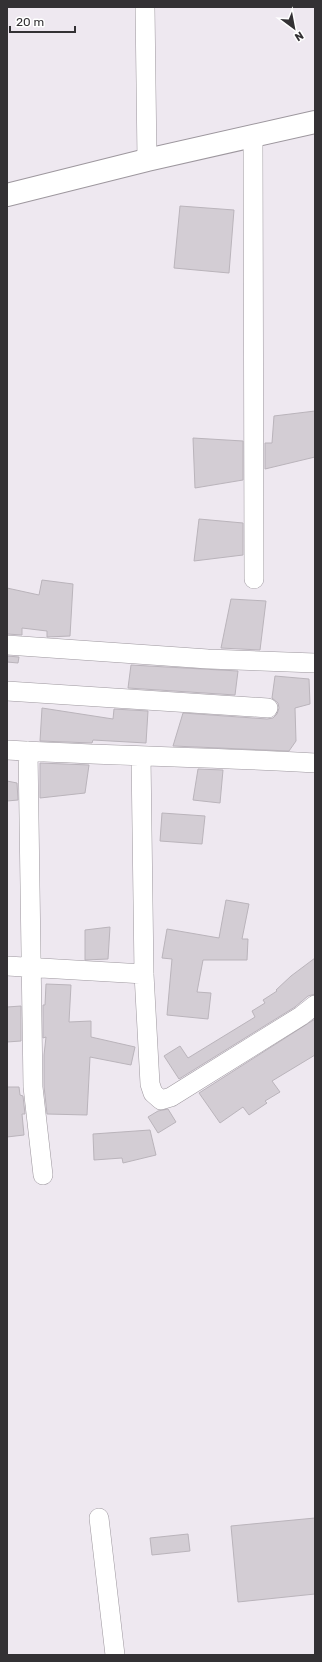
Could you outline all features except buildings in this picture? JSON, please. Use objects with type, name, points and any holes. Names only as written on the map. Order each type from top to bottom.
[{"type":"street","points":[[145,7],[147,160]]},
{"type":"street","points":[[7,195],[147,160],[315,122]]},
{"type":"street","points":[[253,136],[254,579]]},
{"type":"street","points":[[7,645],[208,659],[315,663]]},
{"type":"street","points":[[7,691],[268,708]]},
{"type":"street","points":[[7,750],[141,756],[242,758],[315,763]]},
{"type":"street","points":[[28,751],[33,1087],[43,1175]]},
{"type":"street","points":[[141,756],[144,974],[150,1084],[153,1093],[161,1100],[171,1098],[301,1016],[315,1005]]},
{"type":"street","points":[[7,966],[144,974]]},
{"type":"street","points":[[99,1518],[115,1655]]}]
